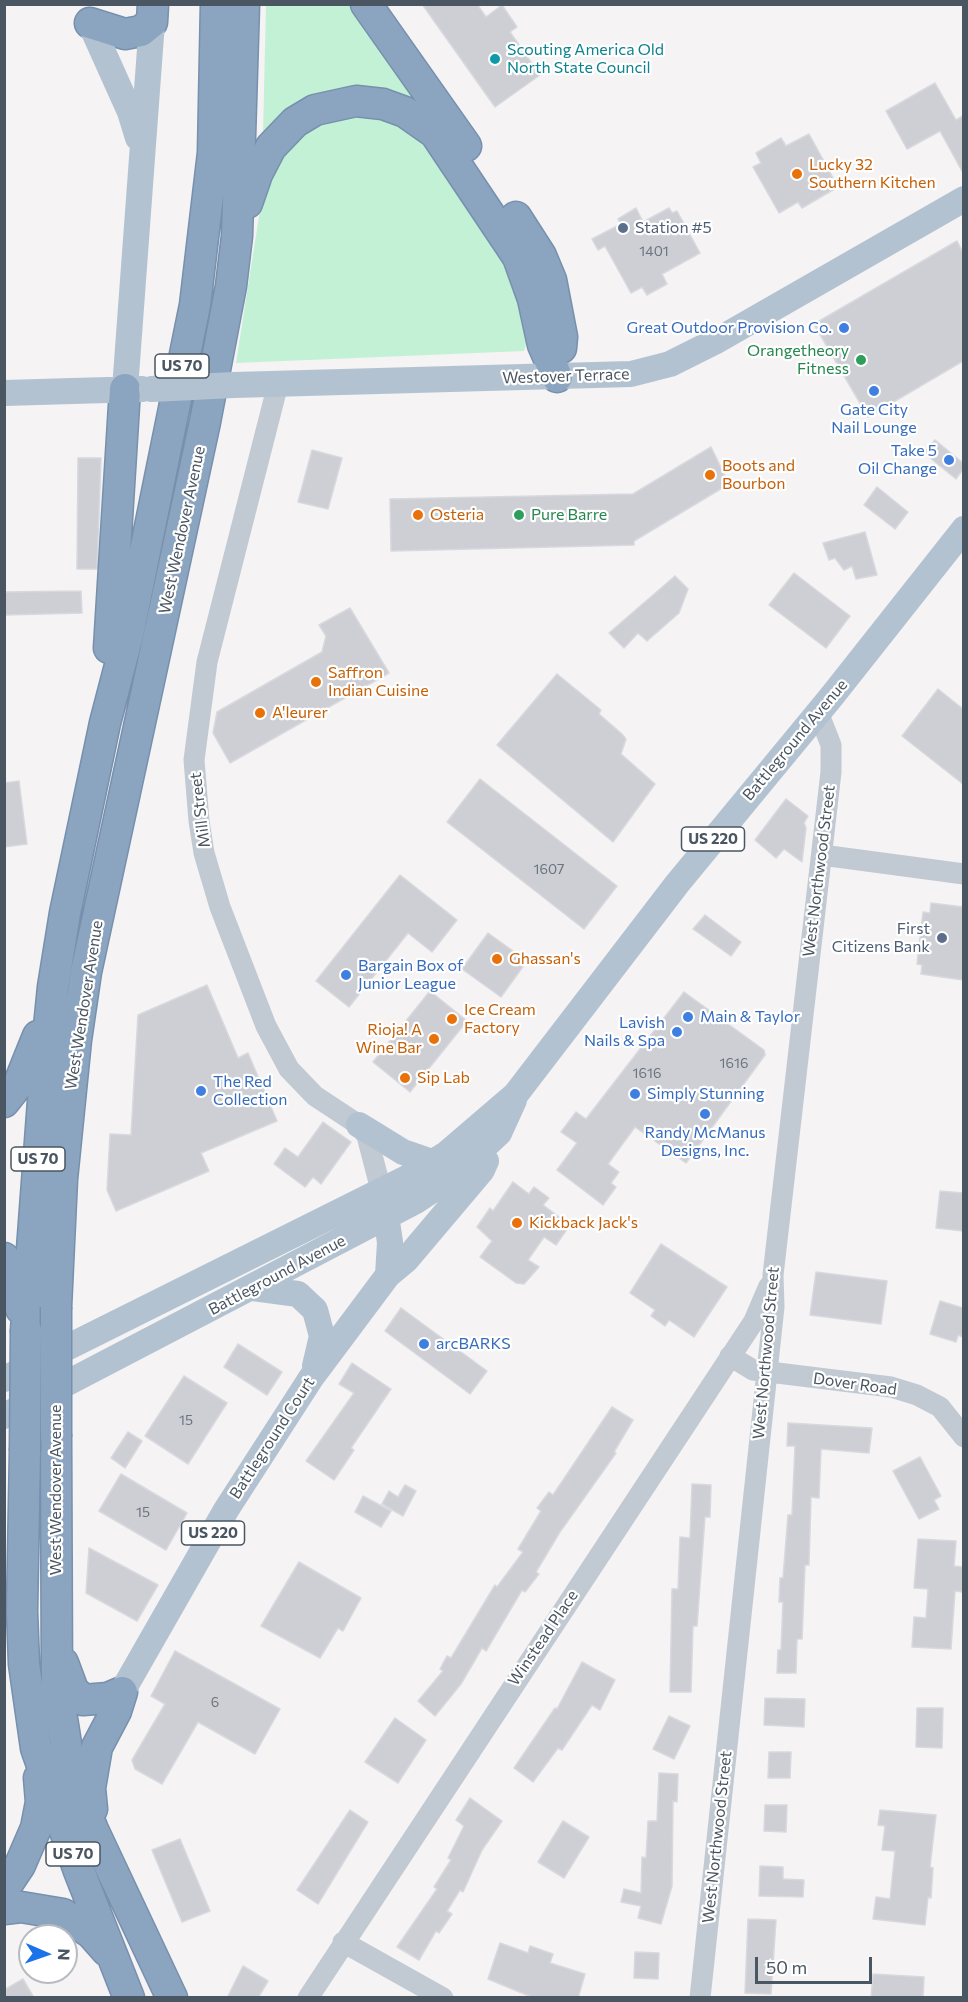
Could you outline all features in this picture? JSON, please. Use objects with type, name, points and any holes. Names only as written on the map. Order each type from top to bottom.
[{"type":"highway","name":"West Wendover Avenue","points":[[129,1998],[79,1871],[36,1748],[29,1707],[22,1611],[26,1330],[39,1134],[53,987],[81,835],[105,723],[128,635],[195,304],[213,153],[216,4]]},
{"type":"highway","name":"West Wendover Avenue","points":[[171,1998],[93,1830],[77,1790],[62,1726],[55,1637],[56,1306],[62,1179],[76,1040],[86,972],[205,422],[231,286],[237,236],[244,4]]},
{"type":"highway","points":[[366,4],[541,256],[556,297],[562,337],[557,377]]},
{"type":"highway","points":[[90,22],[125,34],[141,32],[153,13]]},
{"type":"highway","points":[[237,236],[256,174],[271,147],[295,122],[315,110],[356,101],[384,104],[405,112],[435,133],[518,257],[533,299],[543,345],[557,377]]},
{"type":"highway","points":[[105,723],[138,389]]},
{"type":"highway","points":[[4,1102],[19,1083],[28,1066],[53,987]]},
{"type":"highway","points":[[4,1258],[26,1330]]},
{"type":"highway","points":[[55,1637],[68,1679],[78,1696],[93,1701],[122,1692]]},
{"type":"highway","name":"US 220","points":[[93,1830],[90,1788],[97,1747],[116,1711],[122,1692]]},
{"type":"highway","points":[[4,1889],[20,1865],[36,1828],[41,1802],[36,1748]]},
{"type":"highway","points":[[4,1909],[21,1907],[63,1914],[91,1933],[114,1957]]},
{"type":"main road","points":[[138,389],[142,158],[153,13]]},
{"type":"main road","points":[[90,22],[130,112],[142,158]]},
{"type":"main road","name":"Westover Terrace","points":[[4,393],[631,374],[670,364],[718,340],[963,199]]},
{"type":"main road","name":"Battleground Avenue","points":[[4,1379],[381,1190],[432,1162],[516,1094],[614,970],[677,884],[818,712],[963,529]]},
{"type":"main road","name":"Battleground Avenue","points":[[4,1416],[253,1288],[386,1217],[452,1177],[498,1133],[516,1094]]},
{"type":"main road","points":[[359,1125],[403,1152],[432,1162]]},
{"type":"main road","name":"US 220","points":[[388,1275],[406,1260],[482,1170],[498,1133]]},
{"type":"main road","points":[[381,1190],[390,1242],[388,1275]]},
{"type":"main road","name":"Battleground Court","points":[[122,1692],[226,1510],[312,1378],[388,1275]]},
{"type":"main road","points":[[253,1288],[298,1294],[315,1310],[322,1336],[312,1378]]},
{"type":"street","name":"Mill Street","points":[[279,384],[207,662],[194,760],[199,821],[204,853],[220,907],[266,1026],[289,1069],[315,1096],[359,1125],[373,1152],[381,1190]]},
{"type":"street","name":"West Northwood Street","points":[[700,1998],[774,1307],[773,1275],[822,855],[831,745],[818,712]]},
{"type":"street","points":[[822,855],[963,874]]},
{"type":"street","name":"Winstead Place","points":[[308,1998],[754,1321],[773,1275]]},
{"type":"street","name":"Dover Road","points":[[730,1356],[753,1370],[891,1387],[917,1395],[940,1407],[963,1437]]},
{"type":"street","points":[[343,1942],[443,1998]]},
{"type":"green space","points":[[266,5],[356,5],[440,120],[397,98],[263,135]]},
{"type":"green space","points":[[370,111],[416,129],[515,274],[527,341],[524,351],[236,363],[262,197],[284,148],[320,119]]},
{"type":"building","name":"Scouting America Old North State Council","points":[[422,4],[477,4],[486,17],[502,5],[517,27],[510,32],[540,75],[495,107]]},
{"type":"building","points":[[935,83],[956,120],[963,116],[963,173],[940,131],[907,149],[886,111]]},
{"type":"building","points":[[809,134],[838,187],[802,208],[798,202],[779,213],[753,167],[761,163],[756,153],[781,138],[786,146]]},
{"type":"building","points":[[636,208],[643,222],[669,208],[672,213],[677,211],[700,253],[662,274],[667,284],[647,295],[642,287],[631,293],[605,246],[598,250],[592,239],[621,224],[618,219]]},
{"type":"building","points":[[957,241],[963,253],[963,361],[868,417],[814,324]]},
{"type":"building","points":[[935,440],[963,463],[963,469],[956,479],[924,453]]},
{"type":"building","points":[[711,447],[729,484],[634,541],[634,545],[391,551],[390,499],[633,494]]},
{"type":"building","points":[[312,450],[342,458],[328,509],[298,502]]},
{"type":"building","points":[[78,458],[101,458],[97,569],[77,569]]},
{"type":"building","points":[[877,487],[908,512],[895,529],[864,505]]},
{"type":"building","points":[[865,532],[877,575],[856,579],[852,566],[844,570],[835,558],[829,560],[823,543]]},
{"type":"building","points":[[794,573],[850,616],[826,648],[769,605]]},
{"type":"building","points":[[675,576],[688,589],[679,613],[647,641],[638,633],[624,648],[609,633]]},
{"type":"building","points":[[81,591],[82,613],[4,615],[4,592]]},
{"type":"building","points":[[350,608],[389,673],[230,763],[213,733],[217,712],[322,652],[326,636],[319,625]]},
{"type":"building","points":[[557,674],[601,710],[599,714],[626,739],[621,754],[655,784],[613,842],[497,745]]},
{"type":"building","points":[[938,689],[963,709],[963,784],[902,736]]},
{"type":"building","points":[[480,779],[617,886],[584,929],[447,822]]},
{"type":"building","points":[[19,781],[27,844],[4,847],[4,783]]},
{"type":"building","points":[[786,799],[808,816],[804,823],[806,828],[802,862],[784,849],[776,858],[755,840]]},
{"type":"building","points":[[400,875],[457,920],[432,952],[408,933],[349,1007],[316,981]]},
{"type":"building","name":"First Citizens Bank","points":[[931,903],[963,907],[963,980],[921,974],[922,965],[917,964],[923,912],[930,913]]},
{"type":"building","points":[[705,915],[741,942],[731,956],[693,929]]},
{"type":"building","points":[[488,933],[527,961],[501,997],[462,969]]},
{"type":"building","points":[[207,985],[238,1058],[248,1053],[277,1121],[201,1153],[209,1171],[116,1211],[107,1190],[110,1134],[131,1135],[138,1015]]},
{"type":"building","points":[[430,991],[467,1021],[410,1092],[373,1062]]},
{"type":"building","points":[[684,992],[764,1050],[765,1055],[686,1163],[635,1127],[608,1164],[619,1172],[611,1183],[616,1187],[603,1205],[557,1170],[577,1143],[561,1132],[576,1112],[586,1119]]},
{"type":"building","points":[[323,1122],[351,1142],[321,1184],[313,1177],[305,1187],[274,1164],[285,1148],[298,1157]]},
{"type":"building","points":[[513,1182],[529,1194],[534,1187],[549,1198],[543,1205],[570,1225],[556,1245],[544,1237],[528,1260],[539,1267],[524,1284],[516,1283],[480,1257],[492,1241],[477,1227],[490,1208],[493,1211]]},
{"type":"building","points":[[940,1191],[963,1193],[963,1231],[936,1228]]},
{"type":"building","points":[[661,1244],[727,1287],[694,1337],[669,1320],[665,1326],[651,1316],[655,1310],[630,1293]]},
{"type":"building","points":[[816,1272],[887,1281],[881,1324],[810,1315]]},
{"type":"building","points":[[940,1301],[963,1308],[963,1337],[958,1335],[956,1342],[930,1334]]},
{"type":"building","points":[[401,1308],[487,1371],[470,1394],[385,1331]]},
{"type":"building","points":[[238,1344],[282,1372],[267,1395],[224,1367]]},
{"type":"building","points":[[352,1363],[391,1389],[351,1448],[354,1450],[334,1480],[306,1461],[354,1393],[339,1384]]},
{"type":"building","points":[[184,1376],[227,1403],[188,1464],[145,1436]]},
{"type":"building","points":[[612,1407],[633,1420],[614,1452],[616,1453],[560,1532],[536,1572],[539,1574],[525,1592],[522,1590],[486,1651],[482,1648],[461,1684],[435,1716],[418,1701],[443,1671],[440,1669],[447,1656],[451,1658],[495,1585],[497,1587],[523,1552],[518,1549],[541,1511],[537,1508],[549,1492],[553,1495]]},
{"type":"building","points":[[788,1423],[872,1428],[869,1453],[821,1449],[819,1498],[811,1497],[809,1565],[805,1565],[802,1639],[797,1639],[796,1673],[777,1673],[778,1650],[781,1650],[783,1602],[779,1602],[780,1578],[783,1578],[788,1515],[792,1515],[795,1446],[787,1446]]},
{"type":"building","points":[[128,1432],[142,1441],[125,1468],[111,1458]]},
{"type":"building","points":[[920,1457],[941,1496],[934,1500],[939,1509],[919,1519],[893,1471]]},
{"type":"building","points":[[121,1474],[187,1513],[166,1550],[99,1511]]},
{"type":"building","points":[[692,1484],[711,1485],[710,1517],[705,1517],[697,1626],[693,1626],[691,1692],[670,1692],[672,1589],[678,1589],[680,1537],[690,1538]]},
{"type":"building","points":[[405,1485],[416,1491],[403,1516],[382,1504],[389,1491],[398,1497]]},
{"type":"building","points":[[363,1496],[391,1511],[381,1527],[355,1512]]},
{"type":"building","points":[[918,1539],[956,1541],[954,1566],[963,1567],[963,1592],[955,1591],[951,1649],[912,1647],[914,1617],[926,1618],[928,1589],[914,1588]]},
{"type":"building","points":[[89,1548],[158,1585],[137,1621],[86,1593]]},
{"type":"building","points":[[299,1562],[361,1598],[343,1631],[338,1628],[320,1658],[261,1626]]},
{"type":"building","points":[[175,1651],[280,1709],[255,1754],[198,1722],[162,1784],[135,1769],[132,1760],[165,1704],[151,1696]]},
{"type":"building","points":[[582,1662],[615,1680],[600,1710],[592,1705],[562,1750],[558,1748],[533,1782],[514,1768],[555,1708],[557,1709]]},
{"type":"building","points":[[765,1698],[805,1699],[804,1727],[764,1725]]},
{"type":"building","points":[[917,1708],[943,1708],[942,1748],[916,1747]]},
{"type":"building","points":[[669,1716],[690,1726],[674,1759],[653,1749]]},
{"type":"building","points":[[395,1718],[426,1740],[398,1783],[365,1762]]},
{"type":"building","points":[[769,1752],[791,1752],[790,1778],[768,1778]]},
{"type":"building","points":[[659,1773],[678,1774],[677,1802],[673,1801],[672,1886],[661,1924],[638,1918],[641,1906],[621,1902],[624,1889],[641,1893],[642,1857],[646,1858],[648,1821],[657,1821]]},
{"type":"building","points":[[470,1798],[502,1821],[482,1850],[463,1892],[460,1890],[447,1911],[452,1914],[439,1933],[436,1931],[419,1960],[397,1947],[437,1889],[434,1887],[451,1860],[448,1858],[464,1826],[456,1820]]},
{"type":"building","points":[[765,1805],[787,1805],[786,1832],[764,1831]]},
{"type":"building","points":[[350,1810],[368,1822],[318,1904],[297,1890]]},
{"type":"building","points":[[880,1810],[936,1815],[930,1867],[933,1868],[931,1898],[928,1897],[925,1925],[873,1919],[876,1897],[890,1899],[895,1851],[882,1850],[885,1826],[878,1825]]},
{"type":"building","points":[[563,1821],[589,1837],[564,1878],[538,1862]]},
{"type":"building","points":[[180,1839],[210,1911],[182,1922],[152,1850]]},
{"type":"building","points":[[760,1866],[783,1867],[783,1879],[804,1880],[803,1897],[759,1896]]},
{"type":"building","points":[[748,1919],[776,1920],[771,1994],[745,1993]]},
{"type":"building","points":[[500,1943],[528,1953],[530,1946],[553,1954],[550,1963],[585,1974],[578,1998],[534,1998],[488,1979]]},
{"type":"building","points":[[635,1952],[659,1953],[658,1979],[634,1978]]},
{"type":"building","points":[[243,1966],[268,1981],[258,1998],[227,1998]]},
{"type":"building","points":[[873,1974],[924,1977],[923,1998],[871,1998]]},
{"type":"building","points":[[18,1982],[18,1984],[26,1984],[34,1998],[4,1998],[4,1990]]},
{"type":"place","name":"Scouting America Old North State Council","points":[[495,59]]},
{"type":"place","name":"Lucky 32 Southern Kitchen","points":[[797,174]]},
{"type":"place","name":"Station #5","points":[[623,228]]},
{"type":"place","name":"Great Outdoor Provision Co.","points":[[844,328]]},
{"type":"place","name":"Orangetheory Fitness","points":[[861,360]]},
{"type":"place","name":"Gate City Nail Lounge","points":[[874,391]]},
{"type":"place","name":"Take 5 Oil Change","points":[[949,460]]},
{"type":"place","name":"Boots and Bourbon","points":[[710,475]]},
{"type":"place","name":"Osteria","points":[[418,515]]},
{"type":"place","name":"Pure Barre","points":[[519,515]]},
{"type":"place","name":"Saffron Indian Cuisine","points":[[316,682]]},
{"type":"place","name":"A'leurer","points":[[260,713]]},
{"type":"place","name":"First Citizens Bank","points":[[942,938]]},
{"type":"place","name":"Ghassan's","points":[[497,959]]},
{"type":"place","name":"Bargain Box of Junior League","points":[[346,975]]},
{"type":"place","name":"Main & Taylor","points":[[688,1017]]},
{"type":"place","name":"Ice Cream Factory","points":[[452,1019]]},
{"type":"place","name":"Lavish Nails & Spa","points":[[677,1032]]},
{"type":"place","name":"Rioja! A Wine Bar","points":[[434,1039]]},
{"type":"place","name":"Sip Lab","points":[[405,1078]]},
{"type":"place","name":"The Red Collection","points":[[201,1091]]},
{"type":"place","name":"Simply Stunning","points":[[635,1094]]},
{"type":"place","name":"Randy McManus Designs, Inc.","points":[[705,1114]]},
{"type":"place","name":"Kickback Jack's","points":[[517,1223]]},
{"type":"place","name":"arcBARKS","points":[[424,1344]]}]
